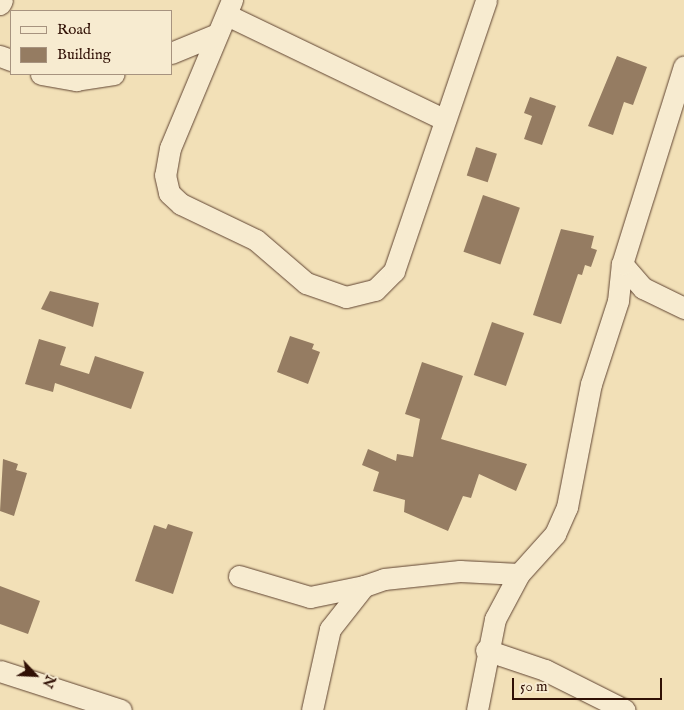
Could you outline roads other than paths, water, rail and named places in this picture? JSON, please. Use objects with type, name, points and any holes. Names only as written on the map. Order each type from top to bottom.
[{"type":"street","points":[[0,4],[2,0]]},
{"type":"street","points":[[443,119],[229,7],[216,34],[170,148],[165,175],[169,193],[181,204],[256,240],[306,283],[328,294],[361,296],[375,290],[394,271],[443,119],[486,0]]},
{"type":"street","points":[[172,53],[216,34]]},
{"type":"street","points":[[477,710],[486,650],[495,619],[519,574],[555,534],[567,507],[591,384],[618,301],[622,264],[684,66]]},
{"type":"street","points":[[47,75],[76,80],[108,75]]},
{"type":"street","points":[[622,264],[643,288],[684,308]]},
{"type":"street","points":[[239,576],[310,597],[364,586],[384,579],[460,571],[519,574]]},
{"type":"street","points":[[312,710],[330,629],[364,586]]},
{"type":"street","points":[[486,650],[537,666],[625,710]]},
{"type":"street","points":[[0,671],[120,710]]}]
